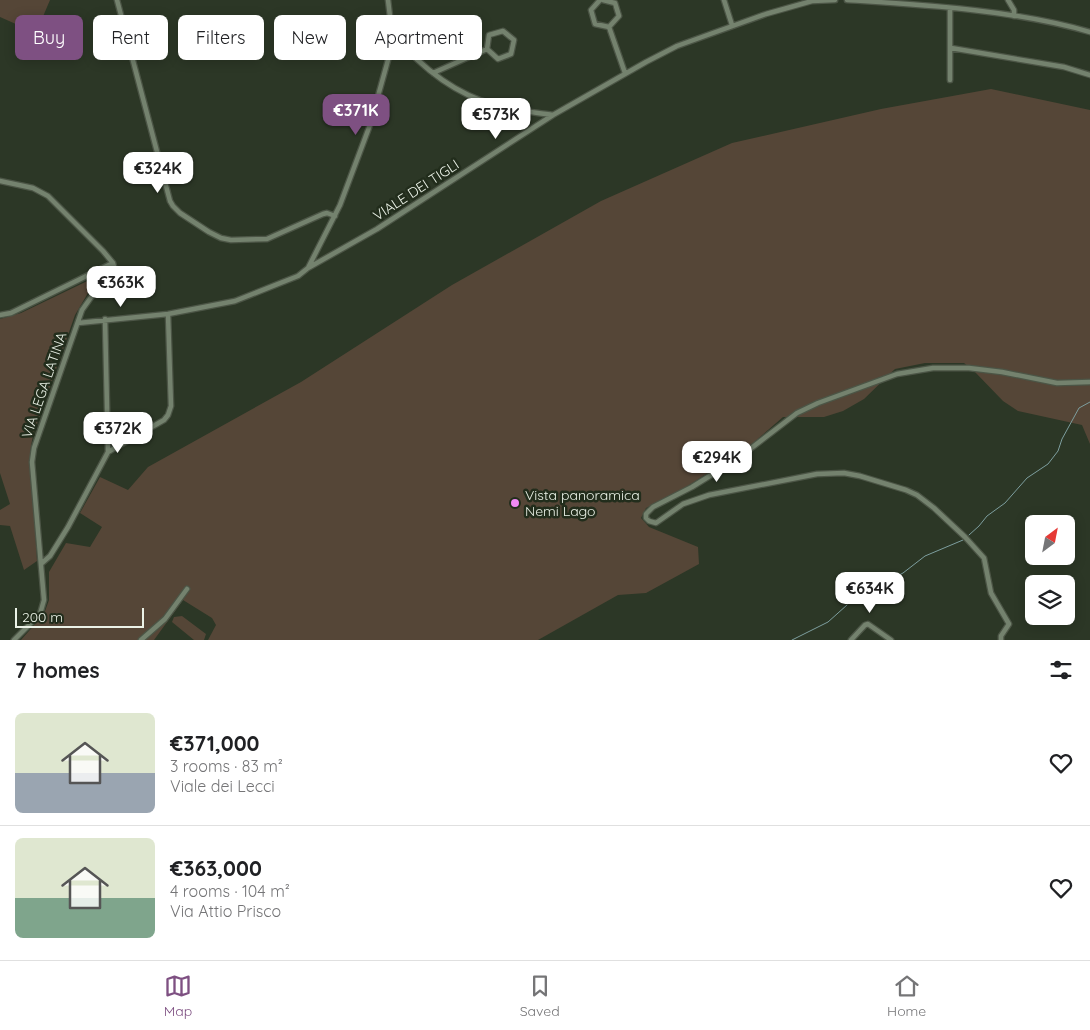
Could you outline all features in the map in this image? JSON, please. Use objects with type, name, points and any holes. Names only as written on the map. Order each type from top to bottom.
[{"type":"street","points":[[117,0],[170,201],[176,209],[213,234],[231,240],[267,239],[323,214],[335,216]]},
{"type":"street","points":[[388,0],[390,15]]},
{"type":"street","points":[[602,0],[615,3],[619,16],[609,27],[595,24],[591,10],[602,0]]},
{"type":"street","points":[[724,0],[732,25]]},
{"type":"street","name":"VIALE DEI TIGLI","points":[[78,323],[168,314],[236,301],[298,276],[308,268],[377,229],[553,115],[625,73],[677,46],[732,25],[812,1],[835,0]]},
{"type":"street","points":[[847,0],[950,8],[1014,16],[1090,32]]},
{"type":"street","points":[[1008,0],[1014,10],[1014,16]]},
{"type":"street","points":[[950,8],[950,80]]},
{"type":"street","points":[[609,27],[625,73]]},
{"type":"street","points":[[503,31],[514,40],[511,54],[498,59],[487,49],[489,35],[503,31]]},
{"type":"street","points":[[951,48],[1064,67],[1090,75]]},
{"type":"street","points":[[433,74],[487,49]]},
{"type":"street","points":[[308,268],[335,216],[370,125],[388,60]]},
{"type":"street","points":[[419,60],[433,74],[447,83],[489,103],[511,109],[553,115]]},
{"type":"street","points":[[0,181],[30,187],[48,196],[104,251],[113,263],[11,313],[0,315]]},
{"type":"street","name":"VIA LEGA LATINA","points":[[14,640],[39,616],[45,598],[32,456],[87,300],[114,280],[116,271],[113,263]]},
{"type":"street","points":[[108,452],[162,421],[170,411],[168,314]]},
{"type":"street","points":[[42,563],[50,556],[68,527],[108,452],[105,319]]},
{"type":"street","points":[[1001,640],[1009,624],[991,593],[983,556],[930,505],[917,495],[906,490],[851,474],[817,474],[705,496],[683,504],[655,523],[647,519],[647,513],[653,507],[692,487],[737,459],[797,412],[900,373],[933,368],[975,369],[1057,383],[1090,382]]},
{"type":"street","points":[[141,640],[165,619],[187,589]]},
{"type":"street","points":[[852,640],[868,624],[891,640]]},
{"type":"shaded area","points":[[0,0],[50,0],[44,15],[15,15],[15,24],[0,17]]},
{"type":"shaded area","points":[[991,89],[1090,110],[1090,444],[1082,425],[1018,411],[1003,401],[964,363],[925,363],[895,369],[864,399],[843,411],[824,417],[783,417],[752,444],[683,489],[646,508],[641,518],[649,527],[698,547],[699,564],[646,593],[618,595],[538,640],[208,640],[216,625],[212,618],[183,600],[154,640],[21,640],[44,614],[49,600],[49,572],[66,543],[90,547],[102,527],[80,513],[100,477],[128,490],[148,467],[301,382],[452,285],[601,201],[732,143],[881,109]]},
{"type":"shaded area","points":[[104,273],[105,280],[88,293],[75,315],[33,435],[30,452],[37,561],[24,570],[10,526],[0,525],[0,510],[10,504],[0,473],[0,319],[21,313]]},
{"type":"shaded area","points":[[182,616],[206,634],[204,640],[194,640],[172,622],[174,617]]},
{"type":"waterway","points":[[969,535],[987,516],[1005,503],[1027,478],[1048,464],[1058,451],[1062,439],[1079,408],[1090,402]]},
{"type":"waterway","points":[[852,600],[869,579],[877,577],[893,578],[903,573],[925,556],[963,540]]},
{"type":"waterway","points":[[792,640],[828,622],[847,605]]},
{"type":"place","name":"Vista panoramica Nemi Lago","points":[[515,503]]}]
